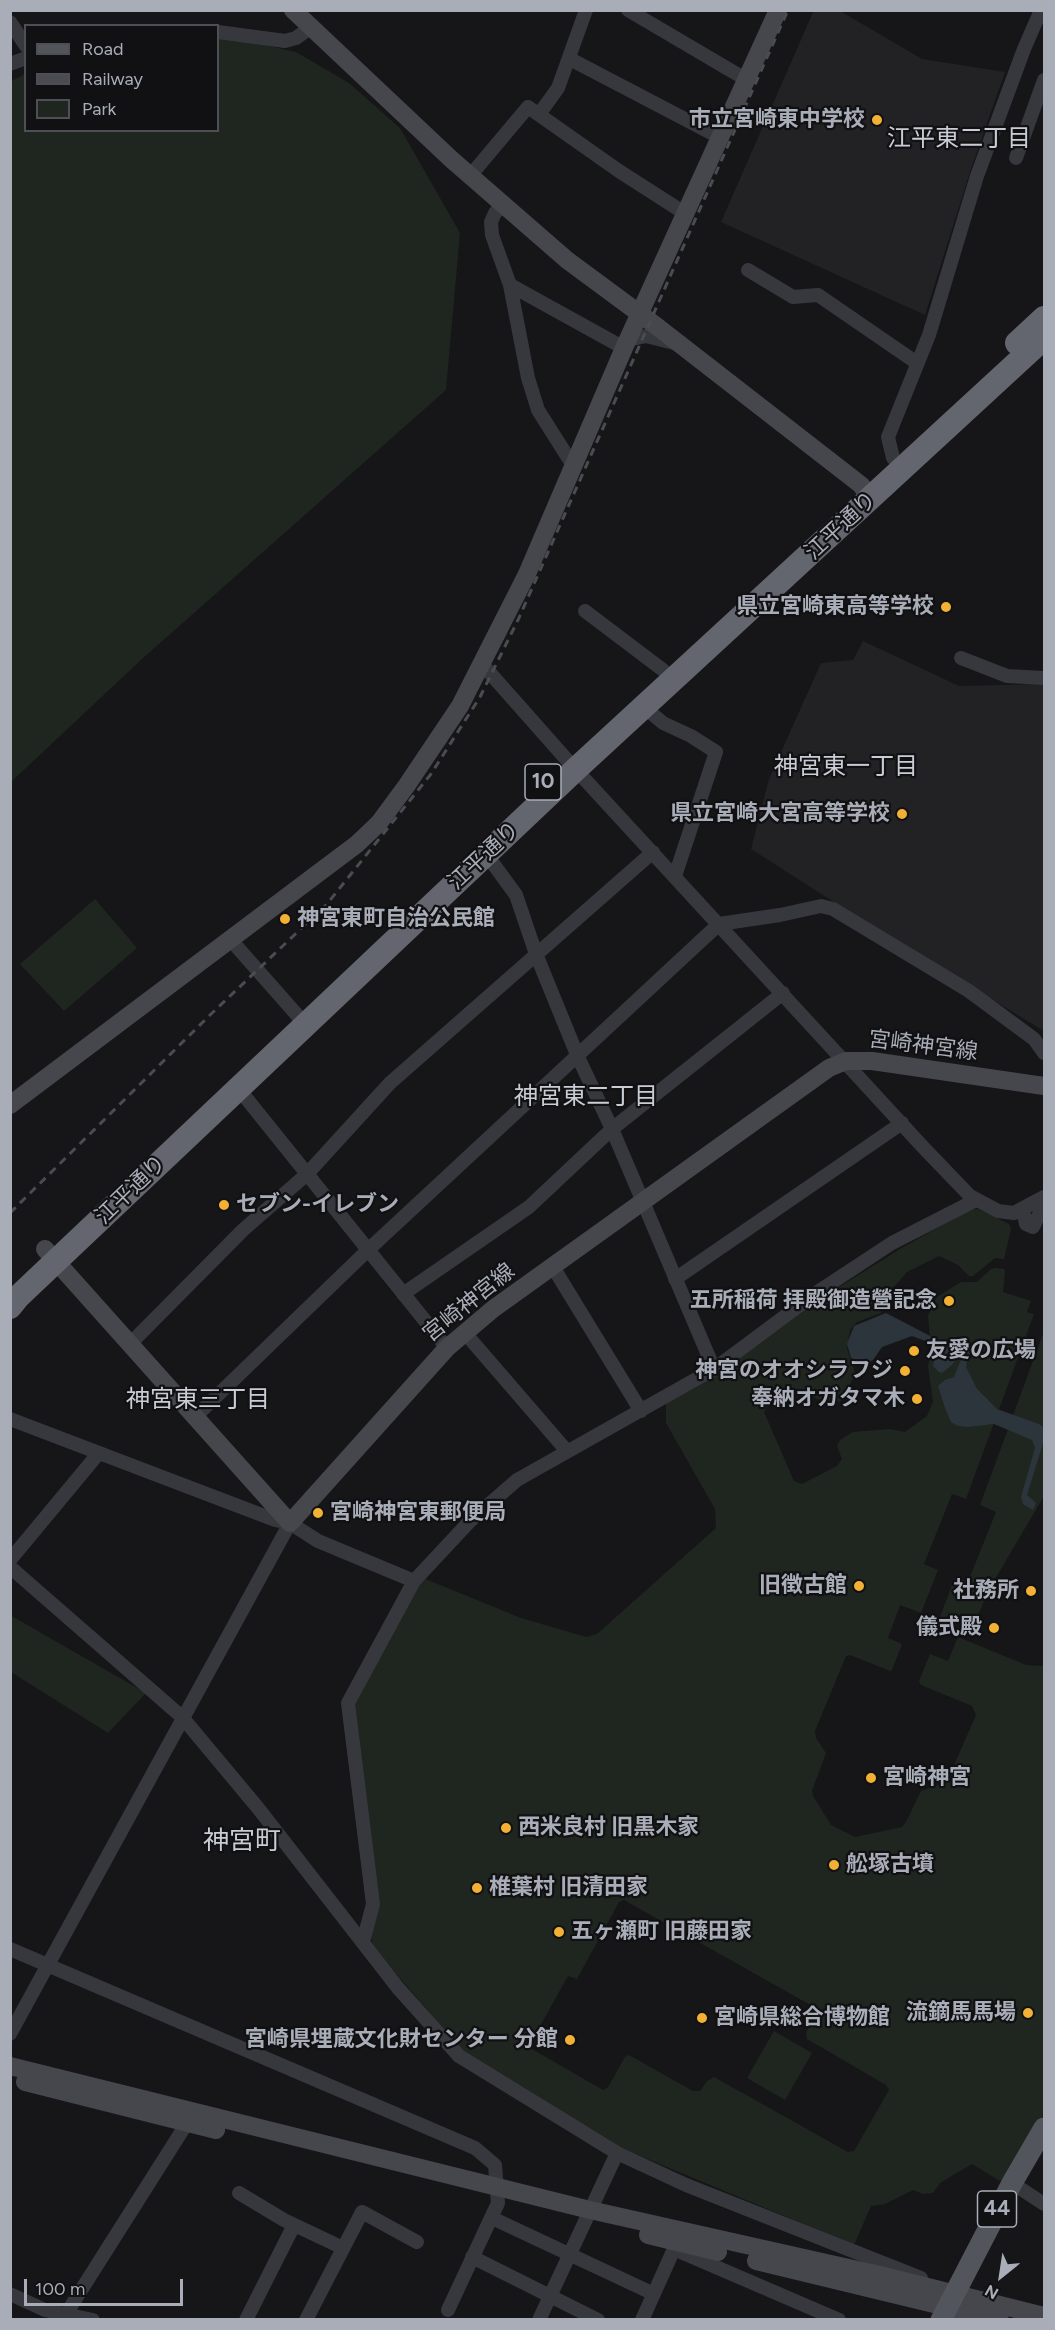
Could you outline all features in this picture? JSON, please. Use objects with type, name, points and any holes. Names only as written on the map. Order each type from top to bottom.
[{"type":"highway","name":"江平通り","points":[[10,1307],[50,1256],[571,764],[644,707],[866,492],[893,458],[1044,318]]},
{"type":"highway","name":"江平通り","points":[[10,1281],[50,1256],[238,1088],[301,1019],[486,854],[663,670],[1044,338]]},
{"type":"main road","name":"44","points":[[947,2306],[1012,2182],[1044,2128]]},
{"type":"street","points":[[293,10],[470,176],[567,260],[640,314],[866,492]]},
{"type":"street","points":[[540,113],[558,88],[586,10]]},
{"type":"street","points":[[628,10],[747,80]]},
{"type":"street","points":[[10,1105],[357,844],[379,823],[407,785],[460,706],[527,574],[626,344],[778,10]]},
{"type":"street","points":[[893,458],[888,437],[929,335],[977,176],[1024,49],[1041,10]]},
{"type":"street","points":[[10,22],[24,43]]},
{"type":"street","points":[[219,32],[285,41],[296,38],[311,27]]},
{"type":"street","points":[[570,59],[721,138]]},
{"type":"street","points":[[1016,158],[1044,80]]},
{"type":"street","points":[[470,176],[528,107],[686,214]]},
{"type":"street","points":[[503,204],[491,222],[492,235],[510,285],[528,378],[538,410],[574,467]]},
{"type":"street","points":[[748,270],[793,297],[818,295],[917,363]]},
{"type":"street","points":[[510,285],[626,344],[646,336],[679,345]]},
{"type":"street","points":[[585,611],[663,670]]},
{"type":"street","points":[[961,658],[1007,676],[1044,678]]},
{"type":"street","points":[[482,664],[902,1124],[976,1200],[998,1211],[1019,1212],[1044,1197]]},
{"type":"street","points":[[644,707],[663,723],[691,736],[716,752],[675,876]]},
{"type":"street","points":[[130,1344],[243,1230],[307,1174],[390,1083],[652,852]]},
{"type":"street","points":[[486,854],[516,895],[536,954],[578,1057],[612,1129],[714,1369]]},
{"type":"street","points":[[195,1417],[368,1250],[578,1057],[718,924],[780,915],[821,906],[833,909],[969,991],[1034,1039],[1044,1053]]},
{"type":"street","points":[[230,939],[301,1019]]},
{"type":"street","points":[[403,1294],[529,1207],[612,1129],[783,993]]},
{"type":"street","name":"宮崎神宮線","points":[[290,1523],[447,1348],[493,1309],[829,1068],[846,1061],[872,1061],[1044,1085]]},
{"type":"street","points":[[238,1088],[447,1348]]},
{"type":"street","points":[[675,1279],[902,1124]]},
{"type":"street","points":[[363,1942],[373,1904],[348,1703],[414,1581],[470,1521],[517,1480],[566,1450],[714,1369],[816,1293],[892,1244],[976,1200]]},
{"type":"street","points":[[1019,1212],[1026,1224],[1033,1227],[1044,1204]]},
{"type":"street","points":[[50,1256],[290,1523],[318,1540],[414,1581]]},
{"type":"street","points":[[553,1267],[641,1411]]},
{"type":"street","points":[[465,1333],[566,1450]]},
{"type":"street","points":[[10,1419],[275,1520],[290,1523]]},
{"type":"street","points":[[10,1560],[99,1454]]},
{"type":"street","points":[[10,2034],[290,1523]]},
{"type":"street","points":[[10,1567],[182,1717],[258,1808],[398,1988],[459,2056],[617,2154],[947,2306]]},
{"type":"street","points":[[10,1949],[452,2136],[475,2148],[495,2165],[498,2203],[448,2310]]},
{"type":"street","points":[[10,2066],[1000,2319]]},
{"type":"street","points":[[10,2078],[187,2123],[497,2191]]},
{"type":"street","points":[[66,2314],[187,2123]]},
{"type":"street","points":[[539,2319],[617,2154]]},
{"type":"street","points":[[1012,2182],[1044,2204]]},
{"type":"street","points":[[239,2193],[294,2225],[343,2248]]},
{"type":"street","points":[[306,2319],[362,2212],[417,2242]]},
{"type":"street","points":[[588,2215],[674,2245],[839,2319]]},
{"type":"street","points":[[492,2218],[654,2294]]},
{"type":"street","points":[[246,2319],[294,2225]]},
{"type":"street","points":[[674,2245],[947,2306],[1044,2316]]},
{"type":"street","points":[[642,2319],[674,2245]]},
{"type":"street","points":[[472,2257],[598,2319]]},
{"type":"street","points":[[10,2294],[45,2310],[93,2319]]},
{"type":"shaded area","name":"市立宮崎東中学校","points":[[814,10],[840,11],[922,59],[1005,72],[971,169],[925,315],[721,222]]},
{"type":"shaded area","name":"県立宮崎大宮高等学校","points":[[863,641],[959,686],[1044,684],[1044,1031],[876,929],[751,849],[769,779],[821,663],[853,660]]},
{"type":"shaded area","points":[[886,1313],[936,1339],[971,1350],[974,1355],[967,1361],[966,1367],[977,1389],[997,1409],[1039,1424],[1044,1428],[1044,1440],[1027,1495],[1036,1503],[1033,1510],[1023,1504],[1021,1497],[1035,1448],[1032,1440],[994,1424],[968,1427],[958,1426],[951,1422],[938,1386],[954,1377],[963,1355],[958,1356],[942,1373],[939,1372],[933,1366],[936,1348],[912,1336],[882,1347],[873,1360],[867,1363],[860,1363],[851,1358],[847,1344],[854,1326]]},
{"type":"green space","points":[[219,37],[296,52],[349,83],[400,128],[460,233],[446,390],[142,659],[11,782],[10,82],[24,75],[24,132],[219,132]]},
{"type":"green space","points":[[95,899],[137,948],[64,1011],[20,964]]},
{"type":"green space","points":[[978,1209],[1009,1224],[1011,1229],[1004,1259],[995,1258],[973,1276],[969,1276],[958,1265],[939,1256],[907,1272],[892,1289],[881,1313],[857,1322],[850,1330],[847,1349],[855,1373],[844,1399],[838,1402],[817,1399],[804,1393],[785,1397],[767,1407],[764,1412],[794,1481],[802,1484],[837,1466],[842,1459],[837,1446],[840,1440],[853,1432],[890,1429],[905,1432],[927,1416],[933,1402],[928,1366],[931,1351],[928,1315],[937,1297],[961,1282],[977,1282],[991,1269],[996,1268],[1005,1271],[1003,1292],[1031,1301],[1027,1312],[1034,1314],[966,1499],[952,1494],[924,1564],[938,1570],[921,1613],[900,1605],[888,1638],[902,1644],[892,1670],[850,1655],[846,1656],[815,1731],[816,1738],[826,1753],[812,1791],[831,1825],[855,1837],[902,1827],[921,1791],[948,1779],[976,1715],[972,1706],[921,1685],[919,1681],[930,1654],[948,1661],[958,1637],[1026,1665],[1044,1666],[1044,2113],[1008,2177],[1000,2181],[972,2164],[940,2183],[933,2193],[923,2194],[913,2190],[885,2204],[871,2206],[854,2245],[619,2147],[465,2053],[372,1946],[353,1704],[423,1578],[521,1618],[586,1637],[597,1634],[716,1528],[715,1509],[666,1423],[666,1403],[801,1311],[900,1249],[969,1210]],"holes":[[[624,1900],[814,2007],[815,2015],[806,2033],[807,2039],[886,2085],[889,2090],[854,2151],[848,2152],[714,2077],[707,2081],[700,2091],[693,2091],[629,2055],[625,2057],[608,2087],[603,2090],[532,2049],[530,2044],[568,1976],[577,1979],[619,1902]]]},
{"type":"green space","points":[[1044,1331],[1044,1496],[988,1591],[978,1614],[951,1623],[940,1617],[955,1577],[968,1582],[996,1512],[980,1505]]},
{"type":"green space","points":[[10,1615],[146,1693],[108,1733],[11,1672]]},
{"type":"green space","points":[[774,2031],[812,2053],[785,2100],[747,2078]]},
{"type":"railway","points":[[10,1213],[210,1015],[327,904],[431,774],[480,697],[518,620],[788,10]]},
{"type":"place","name":"市立宮崎東中学校","points":[[877,120]]},
{"type":"place","name":"県立宮崎東高等学校","points":[[946,607]]},
{"type":"place","name":"県立宮崎大宮高等学校","points":[[902,814]]},
{"type":"place","name":"神宮東町自治公民館","points":[[285,919]]},
{"type":"place","name":"セブン-イレブン","points":[[224,1205]]},
{"type":"place","name":"五所稲荷 拝殿御造營記念","points":[[949,1301]]},
{"type":"place","name":"友愛の広場","points":[[914,1351]]},
{"type":"place","name":"神宮のオオシラフジ","points":[[905,1371]]},
{"type":"place","name":"奉納オガタマ木","points":[[917,1399]]},
{"type":"place","name":"宮崎神宮東郵便局","points":[[318,1513]]},
{"type":"place","name":"旧徴古館","points":[[859,1586]]},
{"type":"place","name":"社務所","points":[[1031,1591]]},
{"type":"place","name":"儀式殿","points":[[994,1628]]},
{"type":"place","name":"宮崎神宮","points":[[871,1778]]},
{"type":"place","name":"西米良村 旧黒木家","points":[[506,1828]]},
{"type":"place","name":"舩塚古墳","points":[[834,1865]]},
{"type":"place","name":"椎葉村 旧清田家","points":[[477,1888]]},
{"type":"place","name":"五ヶ瀬町 旧藤田家","points":[[559,1932]]},
{"type":"place","name":"流鏑馬馬場","points":[[1028,2013]]},
{"type":"place","name":"宮崎県総合博物館","points":[[702,2018]]},
{"type":"place","name":"宮崎県埋蔵文化財センター 分館","points":[[570,2040]]},
{"type":"district","name":"江平東二丁目","points":[[959,139]]},
{"type":"district","name":"神宮東一丁目","points":[[846,767]]},
{"type":"district","name":"神宮東二丁目","points":[[586,1097]]},
{"type":"district","name":"神宮東三丁目","points":[[198,1400]]},
{"type":"district","name":"神宮町","points":[[242,1841]]}]
